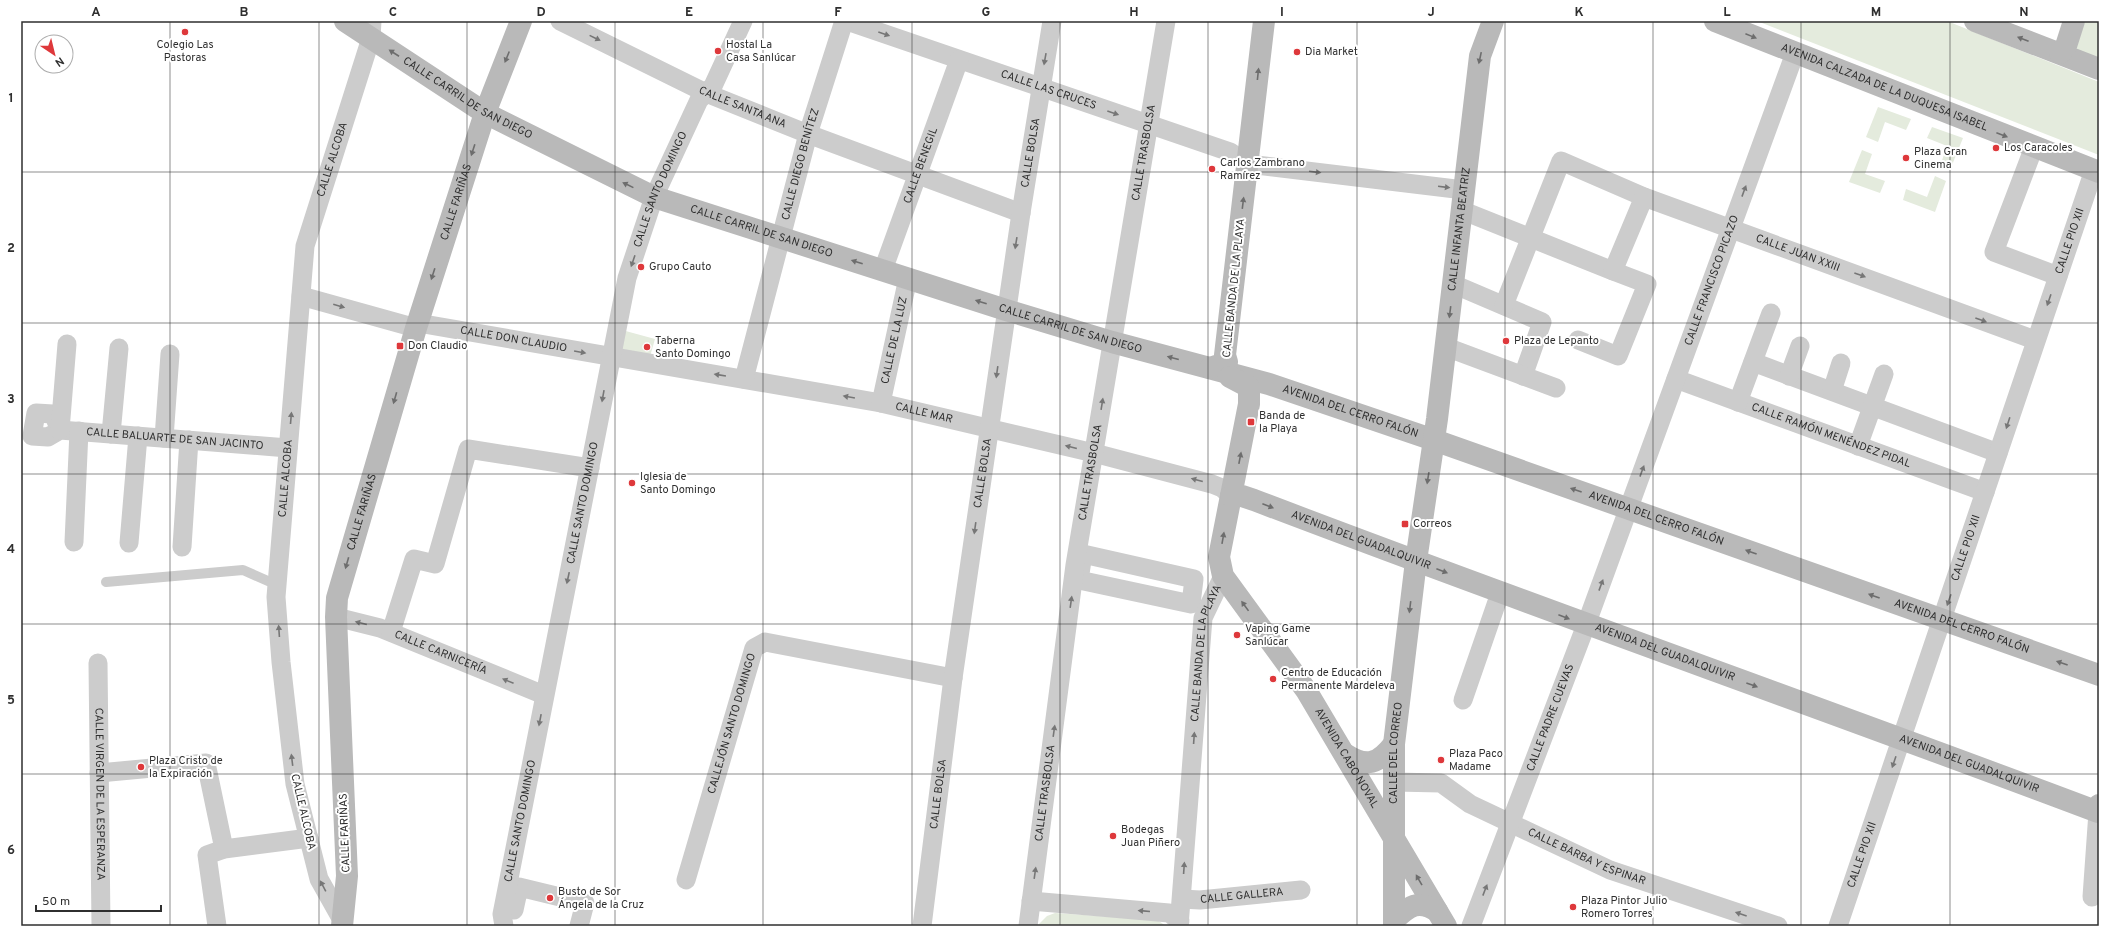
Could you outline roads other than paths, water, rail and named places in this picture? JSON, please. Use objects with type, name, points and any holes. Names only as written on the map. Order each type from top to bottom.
[{"type":"street","name":"CALLE CARRIL DE SAN DIEGO","points":[[345,21],[372,29],[484,113],[654,198],[1006,310],[1112,342],[1210,368]]},
{"type":"street","name":"CALLE FARIÑAS","points":[[342,923],[348,876],[336,617],[337,598],[417,325],[484,113],[521,21]]},
{"type":"street","name":"CALLE SANTA ANA","points":[[560,21],[706,93],[808,134],[1021,213]]},
{"type":"street","name":"CALLE SANTO DOMINGO","points":[[504,926],[502,914],[590,468],[610,357],[627,278],[654,198],[699,100],[713,86],[742,21]]},
{"type":"street","name":"CALLE DIEGO BENÍTEZ","points":[[744,379],[808,134],[844,21]]},
{"type":"street","name":"CALLE LAS CRUCES","points":[[847,21],[1230,152],[1248,164]]},
{"type":"street","name":"CALLE BOLSA","points":[[922,926],[953,678],[1006,310],[1040,88],[1052,21]]},
{"type":"street","name":"CALLE TRASBOLSA","points":[[1028,926],[1074,573],[1166,21]]},
{"type":"street","name":"CALLE BANDA DE LA PLAYA","points":[[1210,368],[1227,362],[1225,355],[1264,21]]},
{"type":"street","name":"CALLE INFANTA BEATRIZ","points":[[1434,440],[1480,56],[1493,21]]},
{"type":"street","name":"AVENIDA CALZADA DE LA DUQUESA ISABEL","points":[[1715,21],[2097,171]]},
{"type":"street","points":[[1975,21],[2099,69]]},
{"type":"street","points":[[2060,53],[2066,46],[2074,21]]},
{"type":"street","name":"CALLE ALCOBA","points":[[342,923],[319,879],[295,784],[281,662],[277,585],[305,246],[372,29]]},
{"type":"street","name":"CALLE FRANCISCO PICAZO","points":[[1628,508],[1795,53]]},
{"type":"street","name":"CALLE BENEGIL","points":[[883,270],[916,175],[959,60]]},
{"type":"street","points":[[2034,147],[1994,252],[2058,276]]},
{"type":"street","name":"CALLE JUAN XXIII","points":[[1530,238],[1561,161],[1644,196],[2035,340]]},
{"type":"street","points":[[1248,164],[1463,200],[1530,238],[1647,284],[1618,356],[1578,340]]},
{"type":"street","name":"CALLE PIO XII","points":[[1838,926],[2035,340],[2097,171]]},
{"type":"street","points":[[1613,271],[1644,196]]},
{"type":"street","points":[[1504,304],[1530,238]]},
{"type":"street","name":"CALLE DE LA LUZ","points":[[881,403],[908,278]]},
{"type":"street","points":[[1453,284],[1504,304],[1542,322],[1523,376]]},
{"type":"street","name":"CALLE DON CLAUDIO","points":[[301,296],[417,325],[610,357]]},
{"type":"street","points":[[1738,402],[1771,313]]},
{"type":"street","points":[[60,430],[67,344]]},
{"type":"street","points":[[1789,376],[1800,346]]},
{"type":"street","points":[[1446,347],[1556,388]]},
{"type":"street","points":[[111,434],[119,348]]},
{"type":"street","points":[[164,438],[170,354]]},
{"type":"street","name":"CALLE MAR","points":[[610,357],[881,403],[1094,453],[1212,484],[1222,488],[1231,496]]},
{"type":"street","points":[[1752,362],[1998,453]]},
{"type":"street","points":[[1832,391],[1841,363]]},
{"type":"street","name":"CALLE BANDA DE LA PLAYA","points":[[1180,923],[1203,618],[1223,576],[1220,557],[1249,404],[1249,386],[1210,368]]},
{"type":"street","name":"AVENIDA DEL CERRO FALÓN","points":[[1210,368],[1269,384],[1434,440],[2099,676]]},
{"type":"street","points":[[1858,446],[1884,374]]},
{"type":"street","name":"CALLE RAMÓN MENÉNDEZ PIDAL","points":[[1676,379],[1985,492]]},
{"type":"street","name":"CALLE BALUARTE DE SAN JACINTO","points":[[28,411],[32,436],[48,437],[60,430],[288,448]]},
{"type":"street","points":[[74,542],[79,431]]},
{"type":"street","points":[[129,543],[138,436]]},
{"type":"street","points":[[182,547],[189,440]]},
{"type":"street","name":"CALLE DEL CORREO","points":[[1394,923],[1394,744],[1416,561],[1434,440]]},
{"type":"street","points":[[391,632],[414,559],[435,564],[468,449],[590,468]]},
{"type":"street","name":"AVENIDA DEL GUADALQUIVIR","points":[[1231,496],[1242,496],[1254,500],[1586,625],[2098,809]]},
{"type":"street","name":"CALLE PADRE CUEVAS","points":[[1471,926],[1586,625],[1628,508]]},
{"type":"street","points":[[1083,554],[1194,579],[1191,604],[1079,580],[1083,554]]},
{"type":"street","name":"AVENIDA CABO NOVAL","points":[[1223,576],[1306,690],[1442,918]]},
{"type":"street","points":[[1463,700],[1500,593]]},
{"type":"street","name":"CALLE CARNICERÍA","points":[[336,617],[391,632],[544,695]]},
{"type":"street","name":"CALLEJÓN SANTO DOMINGO","points":[[686,880],[754,648],[765,642],[953,678]]},
{"type":"street","name":"CALLE VIRGEN DE LA ESPERANZA","points":[[98,663],[101,926]]},
{"type":"street","points":[[1345,754],[1356,761],[1365,763],[1372,762],[1386,753],[1394,744]]},
{"type":"street","points":[[99,773],[206,763],[224,849]]},
{"type":"street","name":"CALLE BARBA Y ESPINAR","points":[[1394,782],[1441,783],[1470,804],[1512,822],[1610,870],[1778,926]]},
{"type":"street","points":[[2092,898],[2098,809]]},
{"type":"street","points":[[217,926],[207,855],[224,849],[309,838]]},
{"type":"street","points":[[510,926],[519,887],[585,903],[579,926]]},
{"type":"street","name":"CALLE GALLERA","points":[[1182,899],[1200,900],[1301,890]]},
{"type":"street","points":[[1031,901],[1169,913],[1180,923]]},
{"type":"street","points":[[1394,923],[1410,907],[1416,905],[1428,905],[1442,918]]},
{"type":"lane","points":[[106,582],[243,570],[277,585]]},
{"type":"place","name":"Colegio Las Pastoras","points":[[185,32]]},
{"type":"place","name":"Hostal La Casa Sanlúcar","points":[[718,51]]},
{"type":"place","name":"Dia Market","points":[[1297,52]]},
{"type":"place","name":"Los Caracoles","points":[[1996,148]]},
{"type":"place","name":"Plaza Gran Cinema","points":[[1906,158]]},
{"type":"place","name":"Carlos Zambrano Ramírez","points":[[1212,169]]},
{"type":"place","name":"Grupo Cauto","points":[[641,267]]},
{"type":"place","name":"Plaza de Lepanto","points":[[1506,341]]},
{"type":"place","name":"Don Claudio","points":[[400,346]]},
{"type":"place","name":"Taberna Santo Domingo","points":[[647,347]]},
{"type":"place","name":"Banda de la Playa","points":[[1251,422]]},
{"type":"place","name":"Iglesia de Santo Domingo","points":[[632,483]]},
{"type":"place","name":"Correos","points":[[1405,524]]},
{"type":"place","name":"Vaping Game Sanlúcar","points":[[1237,635]]},
{"type":"place","name":"Centro de Educación Permanente Mardeleva","points":[[1273,679]]},
{"type":"place","name":"Plaza Paco Madame","points":[[1441,760]]},
{"type":"place","name":"Plaza Cristo de la Expiración","points":[[141,767]]},
{"type":"place","name":"Bodegas Juan Piñero","points":[[1113,836]]},
{"type":"place","name":"Busto de Sor Ángela de la Cruz","points":[[550,898]]},
{"type":"place","name":"Plaza Pintor Julio Romero Torres","points":[[1573,907]]}]
